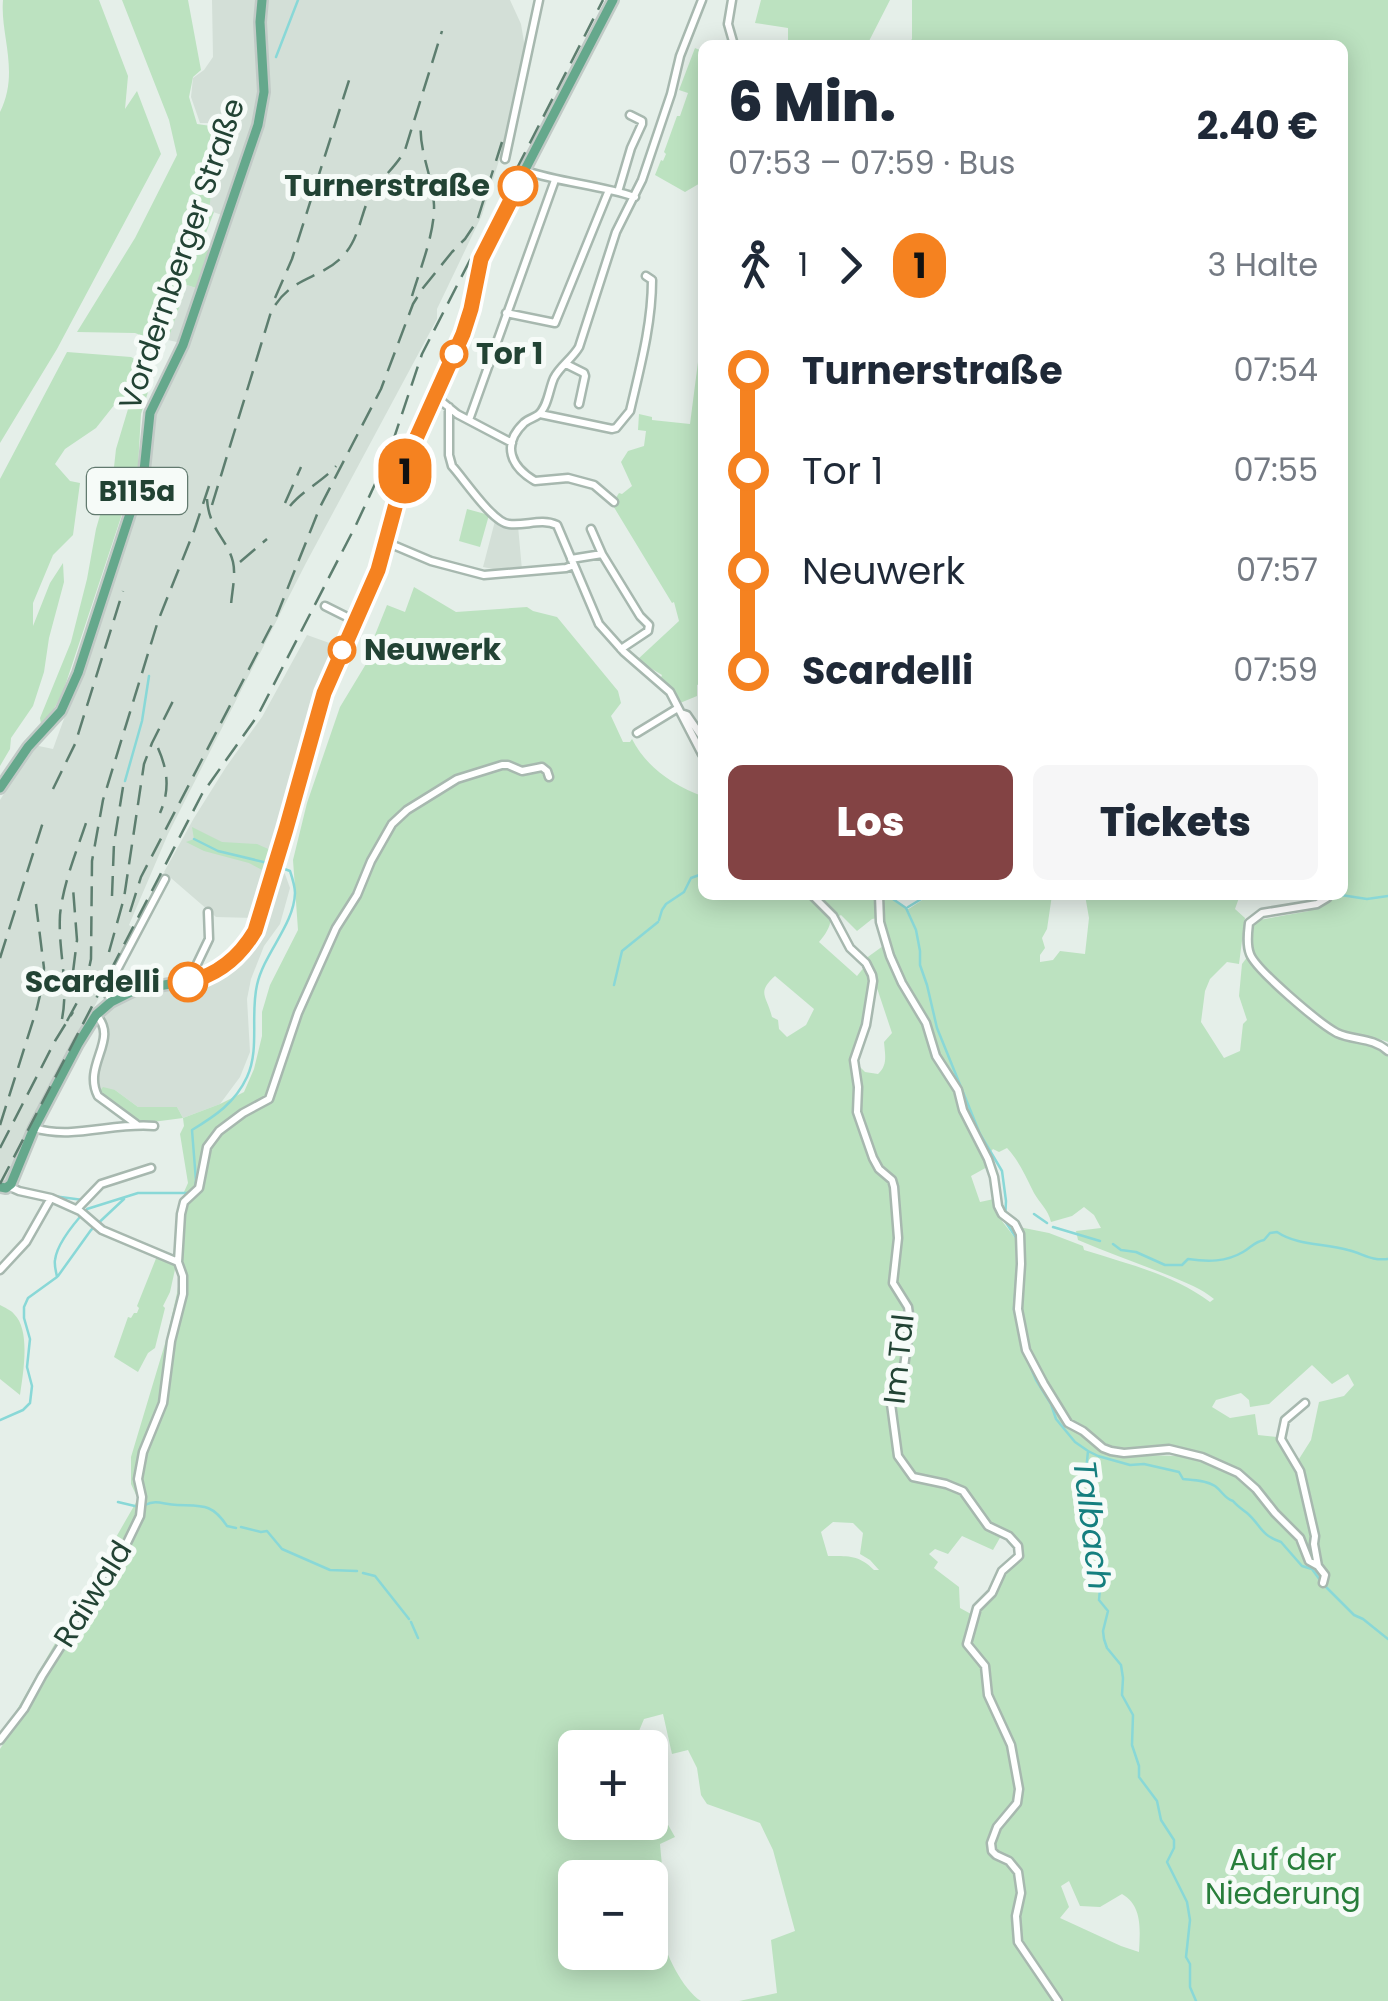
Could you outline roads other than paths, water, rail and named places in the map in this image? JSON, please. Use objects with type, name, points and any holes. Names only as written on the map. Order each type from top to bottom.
[{"type":"main road","name":"Vordernberger Straße","points":[[0,788],[28,747],[61,712],[95,626],[144,471],[150,413],[184,345],[258,125],[264,92],[262,0]]},
{"type":"main road","points":[[5,1187],[96,1016],[122,995],[199,979],[226,965],[246,945],[260,917],[324,693],[378,570],[410,452],[463,334],[486,245],[613,0]]},
{"type":"street","points":[[505,159],[539,0]]},
{"type":"street","points":[[614,502],[594,485],[568,478],[534,481],[511,458],[512,443],[523,424],[540,414],[554,378],[578,347],[616,232],[635,198],[702,0]]},
{"type":"street","points":[[732,0],[728,24],[733,40]]},
{"type":"street","points":[[618,192],[642,124],[642,120],[630,114]]},
{"type":"street","points":[[526,171],[635,198]]},
{"type":"street","points":[[469,420],[555,180]]},
{"type":"street","points":[[506,313],[555,323],[609,190]]},
{"type":"street","points":[[540,414],[612,430],[626,418],[643,355],[652,298],[652,280],[646,276]]},
{"type":"street","points":[[566,364],[585,376],[579,404]]},
{"type":"street","points":[[435,396],[512,443]]},
{"type":"street","points":[[449,408],[452,466],[504,524],[544,521],[557,525],[599,624],[620,649],[670,692],[698,746]]},
{"type":"street","points":[[590,529],[650,628],[620,649]]},
{"type":"street","points":[[386,542],[431,561],[484,575],[566,568],[572,562],[602,554]]},
{"type":"street","points":[[325,606],[356,621]]},
{"type":"street","points":[[637,733],[679,710]]},
{"type":"street","points":[[679,710],[698,731]]},
{"type":"street","name":"Raiwald","points":[[0,1740],[24,1710],[88,1596],[124,1549],[140,1516],[142,1497],[138,1479],[143,1452],[163,1402],[171,1341],[183,1294],[178,1262],[181,1214],[184,1202],[200,1188],[207,1146],[219,1131],[269,1100],[298,1013],[336,928],[392,824],[436,792],[481,772],[508,765],[522,771],[542,767],[548,778]]},
{"type":"street","points":[[110,1002],[109,985],[165,879]]},
{"type":"street","name":"Im Tal","points":[[817,900],[833,916],[850,948],[868,966],[873,981],[854,1066],[858,1118],[879,1169],[894,1186],[898,1238],[893,1283],[910,1314],[904,1368],[891,1398],[898,1456],[913,1477],[963,1491],[988,1526],[1009,1536],[1018,1546],[1018,1556],[1002,1570],[992,1593],[974,1613],[967,1644],[985,1666],[988,1696],[1011,1745],[1019,1794],[997,1827],[992,1850],[1018,1872],[1018,1942],[1058,2001]]},
{"type":"street","points":[[879,900],[880,922],[890,956],[926,1023],[936,1056],[958,1090],[988,1159],[998,1206],[1020,1234],[1018,1309],[1026,1350],[1068,1424],[1111,1452],[1168,1448],[1227,1467],[1247,1480],[1300,1538],[1311,1563],[1325,1575],[1323,1583]]},
{"type":"street","points":[[1324,900],[1262,914],[1249,922],[1250,954],[1268,977],[1334,1031],[1379,1043],[1388,1051]]},
{"type":"street","points":[[199,979],[198,964],[208,939],[208,912]]},
{"type":"street","points":[[96,1016],[106,1030],[94,1072],[94,1090],[136,1124]]},
{"type":"street","points":[[34,1128],[52,1134],[136,1124],[154,1126]]},
{"type":"street","points":[[81,1212],[101,1184],[151,1168]]},
{"type":"street","points":[[5,1187],[51,1198],[81,1212],[102,1230],[178,1262]]},
{"type":"street","points":[[0,1270],[26,1242],[51,1198]]},
{"type":"street","points":[[1305,1403],[1285,1420],[1282,1439],[1300,1471],[1314,1528],[1318,1566]]},
{"type":"waterway","points":[[276,57],[298,0]]},
{"type":"waterway","points":[[125,781],[142,721],[149,676]]},
{"type":"waterway","points":[[194,839],[218,851],[272,864]]},
{"type":"waterway","points":[[0,1420],[30,1403],[30,1339],[24,1307],[28,1298],[57,1277],[56,1253],[87,1209],[138,1193],[189,1193],[195,1188],[192,1130],[230,1102],[251,1066],[257,985],[284,928],[295,891],[290,871],[279,867]]},
{"type":"waterway","points":[[659,920],[666,904],[684,892],[691,878],[698,875]]},
{"type":"waterway","points":[[1348,896],[1388,896]]},
{"type":"waterway","name":"Talbach","points":[[894,900],[906,908],[916,930],[920,965],[937,1028],[980,1134],[1002,1171],[1005,1221],[1017,1239]]},
{"type":"waterway","points":[[908,907],[920,900]]},
{"type":"waterway","points":[[614,985],[622,951],[658,922]]},
{"type":"waterway","points":[[53,1196],[83,1200]]},
{"type":"waterway","points":[[58,1276],[91,1230],[124,1199]]},
{"type":"waterway","points":[[1034,1214],[1047,1223]]},
{"type":"waterway","points":[[1053,1227],[1100,1241]]},
{"type":"waterway","points":[[1113,1244],[1165,1265],[1182,1265],[1188,1259],[1230,1258],[1277,1232],[1302,1242],[1388,1259]]},
{"type":"waterway","name":"Talbach","points":[[1018,1257],[1014,1309],[1023,1348]]},
{"type":"waterway","name":"Talbach","points":[[1026,1356],[1056,1419],[1088,1451],[1086,1471],[1095,1508],[1097,1568],[1101,1577],[1099,1600],[1108,1611],[1104,1639],[1121,1665],[1122,1695],[1133,1715],[1132,1745],[1139,1777],[1157,1801],[1161,1820],[1174,1840],[1167,1862],[1187,1902],[1190,1920],[1186,1957],[1196,2001]]},
{"type":"waterway","points":[[1088,1451],[1130,1465],[1179,1472],[1183,1479],[1211,1484],[1320,1580]]},
{"type":"waterway","points":[[118,1502],[139,1507]]},
{"type":"waterway","points":[[145,1505],[157,1502],[206,1507],[227,1526],[236,1528]]},
{"type":"waterway","points":[[241,1527],[267,1531],[282,1549],[330,1570],[357,1571]]},
{"type":"waterway","points":[[363,1573],[375,1576],[409,1619]]},
{"type":"waterway","points":[[1325,1586],[1354,1615],[1388,1639]]},
{"type":"waterway","points":[[411,1622],[418,1638]]},
{"type":"railway","points":[[0,1184],[202,794],[258,715],[356,525],[388,456],[422,354],[603,0]]},
{"type":"railway","points":[[212,505],[271,312],[287,291],[334,264],[352,243],[368,200],[405,150],[442,31]]},
{"type":"railway","points":[[275,298],[292,259],[352,71]]},
{"type":"railway","points":[[412,296],[434,216],[421,121]]},
{"type":"railway","points":[[130,912],[141,877],[277,615],[320,507],[381,389],[413,304],[477,221],[502,142]]},
{"type":"railway","points":[[290,506],[336,466]]},
{"type":"railway","points":[[285,503],[301,467]]},
{"type":"railway","points":[[67,1021],[85,988],[91,959],[92,861],[103,800],[158,621],[209,486]]},
{"type":"railway","points":[[207,499],[211,519],[233,562],[231,605]]},
{"type":"railway","points":[[240,562],[267,539]]},
{"type":"railway","points":[[53,789],[75,744],[123,591]]},
{"type":"railway","points":[[109,952],[124,898],[144,764],[177,693]]},
{"type":"railway","points":[[158,748],[166,780],[160,813]]},
{"type":"railway","points":[[112,896],[114,843],[123,787]]},
{"type":"railway","points":[[0,958],[43,822]]},
{"type":"railway","points":[[62,1019],[60,915],[86,823]]},
{"type":"railway","points":[[73,888],[77,940],[73,972]]},
{"type":"railway","points":[[0,1125],[43,982],[36,904]]},
{"type":"railway","points":[[0,1148],[73,1012]]},
{"type":"place","name":"Turnerstraße","points":[[518,186]]},
{"type":"place","name":"Tor 1","points":[[454,354]]},
{"type":"place","name":"Neuwerk","points":[[342,650]]},
{"type":"place","name":"Scardelli","points":[[188,982]]},
{"type":"park label","name":"Auf der Niederung","points":[[1283,1877]]}]
